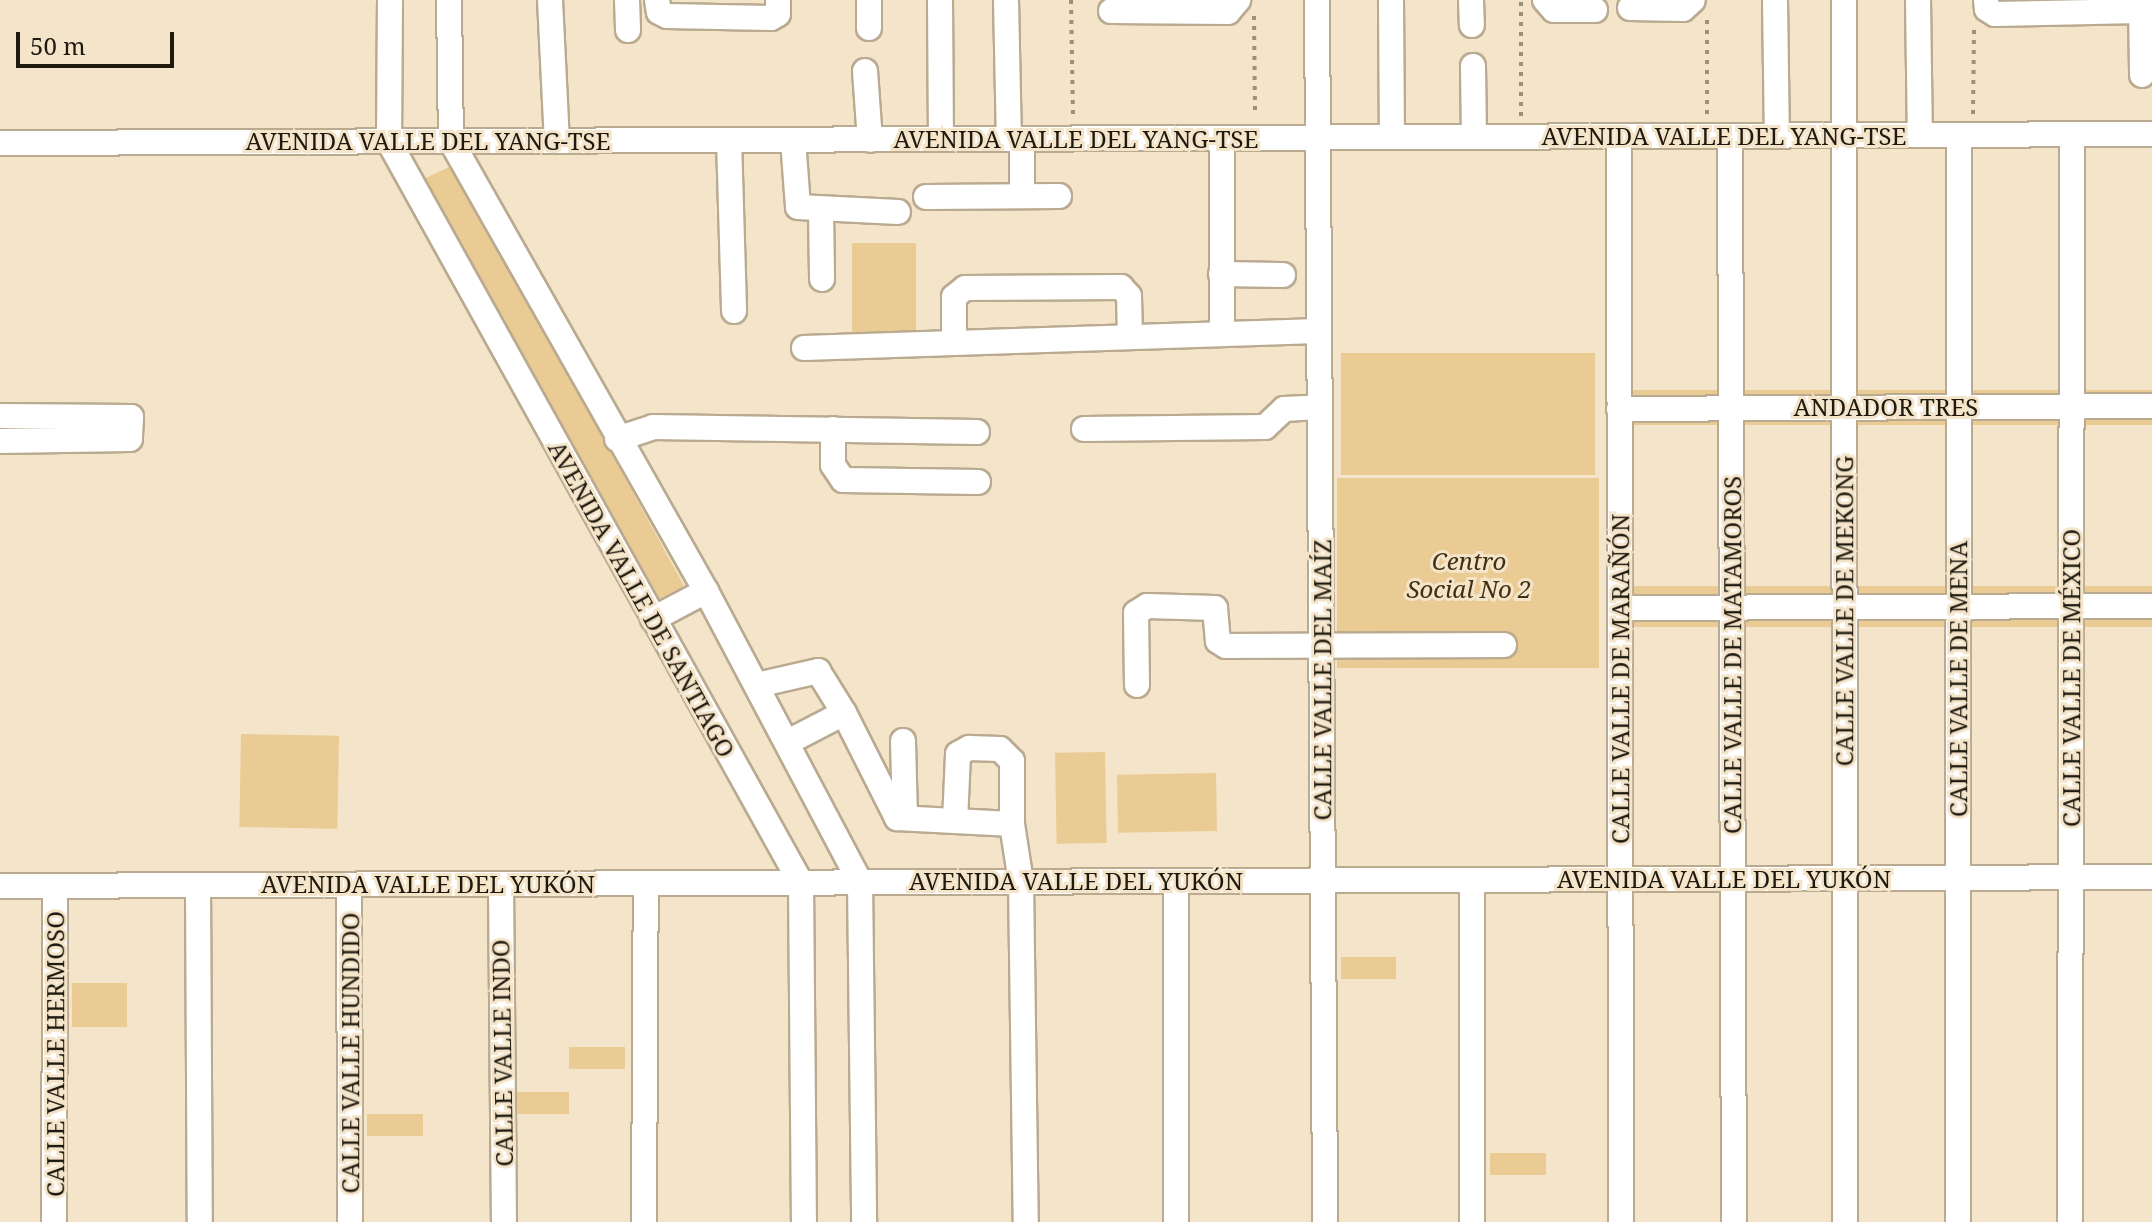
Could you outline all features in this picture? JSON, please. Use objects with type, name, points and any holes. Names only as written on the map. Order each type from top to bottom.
[{"type":"street","name":"AVENIDA VALLE DE SANTIAGO","points":[[390,0],[389,142],[801,883],[804,1222]]},
{"type":"street","points":[[449,0],[451,141],[617,439],[706,591],[860,882],[864,1222]]},
{"type":"street","points":[[550,0],[557,141]]},
{"type":"street","points":[[627,0],[628,30]]},
{"type":"street","points":[[657,0],[659,12],[667,16],[777,8]]},
{"type":"street","points":[[869,0],[869,28]]},
{"type":"street","points":[[940,0],[941,139]]},
{"type":"street","points":[[1006,0],[1022,196]]},
{"type":"street","points":[[1111,11],[1228,12],[1238,0]]},
{"type":"street","name":"CALLE VALLE DEL MAÍZ","points":[[1317,0],[1325,1222]]},
{"type":"street","points":[[1391,0],[1392,137]]},
{"type":"street","points":[[1471,0],[1472,25]]},
{"type":"street","points":[[1545,0],[1554,10],[1595,10]]},
{"type":"street","points":[[1775,0],[1777,136]]},
{"type":"street","name":"CALLE VALLE DE MEKONG","points":[[1844,0],[1845,1222]]},
{"type":"street","points":[[1918,0],[1920,135]]},
{"type":"street","points":[[1980,8],[1995,14],[2141,5],[2142,75]]},
{"type":"street","points":[[1630,8],[1700,8]]},
{"type":"street","points":[[1473,66],[1474,137]]},
{"type":"street","points":[[865,71],[870,140]]},
{"type":"street","name":"AVENIDA VALLE DEL YANG-TSE","points":[[0,143],[2152,134]]},
{"type":"street","name":"CALLE VALLE DE MENA","points":[[1958,1222],[1958,407],[1966,135]]},
{"type":"street","name":"CALLE VALLE DE MÉXICO","points":[[2070,1222],[2072,135]]},
{"type":"street","name":"CALLE VALLE DE MATAMOROS","points":[[1718,136],[1731,408],[1734,1222]]},
{"type":"street","name":"CALLE VALLE DE MARAÑÓN","points":[[1619,137],[1621,1222]]},
{"type":"street","points":[[1222,138],[1222,334]]},
{"type":"street","points":[[729,140],[734,311]]},
{"type":"street","points":[[793,140],[795,202],[803,211],[898,212]]},
{"type":"street","points":[[926,197],[1059,196]]},
{"type":"street","points":[[821,212],[822,279]]},
{"type":"street","points":[[1221,274],[1283,275]]},
{"type":"street","points":[[954,343],[954,297],[965,288],[1121,287],[1130,302],[1130,337]]},
{"type":"street","points":[[804,348],[1319,331]]},
{"type":"street","name":"ANDADOR TRES","points":[[1619,409],[2152,406]]},
{"type":"street","points":[[1084,429],[1265,427],[1284,409],[1320,407]]},
{"type":"street","points":[[0,416],[131,417],[130,439],[0,441]]},
{"type":"street","points":[[617,439],[653,427],[977,432]]},
{"type":"street","points":[[833,429],[833,465],[843,480],[978,482]]},
{"type":"street","points":[[653,619],[706,591]]},
{"type":"street","points":[[1137,685],[1136,613],[1147,606],[1215,608],[1218,641],[1226,646],[1321,643],[1504,645]]},
{"type":"street","points":[[1620,608],[2152,606]]},
{"type":"street","points":[[757,685],[818,671],[844,713],[893,813],[905,818],[1012,824]]},
{"type":"street","points":[[788,742],[844,713]]},
{"type":"street","points":[[903,741],[905,818]]},
{"type":"street","points":[[955,821],[958,754],[969,748],[1000,749],[1012,761],[1012,824],[1021,882],[1026,1222]]},
{"type":"street","name":"AVENIDA VALLE DEL YUKÓN","points":[[0,886],[2152,877]]},
{"type":"street","points":[[1472,880],[1472,1222]]},
{"type":"street","points":[[1176,881],[1176,1222]]},
{"type":"street","points":[[644,1222],[646,883]]},
{"type":"street","name":"CALLE VALLE INDO","points":[[501,884],[504,1222]]},
{"type":"street","points":[[198,885],[200,1222]]},
{"type":"street","name":"CALLE VALLE HUNDIDO","points":[[349,885],[350,1222]]},
{"type":"street","name":"CALLE VALLE HERMOSO","points":[[54,1222],[55,886]]},
{"type":"path","points":[[1071,0],[1073,139]]},
{"type":"path","points":[[1254,0],[1255,138]]},
{"type":"path","points":[[1521,0],[1521,137]]},
{"type":"path","points":[[1700,8],[1718,136]]},
{"type":"path","points":[[1966,135],[1980,8]]},
{"type":"green space","points":[[454,165],[684,586],[659,599],[421,180]]},
{"type":"green space","points":[[852,243],[916,243],[916,338],[852,338]]},
{"type":"green space","points":[[1341,353],[1595,353],[1595,475],[1341,475]]},
{"type":"green space","points":[[1631,390],[2152,390],[2152,425],[1631,425]]},
{"type":"green space","name":"Centro Social No 2","points":[[1337,478],[1599,478],[1599,668],[1337,668]]},
{"type":"green space","points":[[1634,586],[2152,586],[2152,627],[1634,627]]},
{"type":"green space","points":[[241,734],[339,736],[337,829],[239,827]]},
{"type":"green space","points":[[1105,752],[1107,843],[1057,844],[1055,753]]},
{"type":"green space","points":[[1216,773],[1217,831],[1118,833],[1117,775]]},
{"type":"green space","points":[[1341,957],[1396,957],[1396,979],[1341,979]]},
{"type":"green space","points":[[72,983],[127,983],[127,1027],[72,1027]]},
{"type":"green space","points":[[569,1047],[625,1047],[625,1069],[569,1069]]},
{"type":"green space","points":[[514,1092],[569,1092],[569,1114],[514,1114]]},
{"type":"green space","points":[[367,1114],[423,1114],[423,1136],[367,1136]]},
{"type":"green space","points":[[1490,1153],[1546,1153],[1546,1175],[1490,1175]]}]
